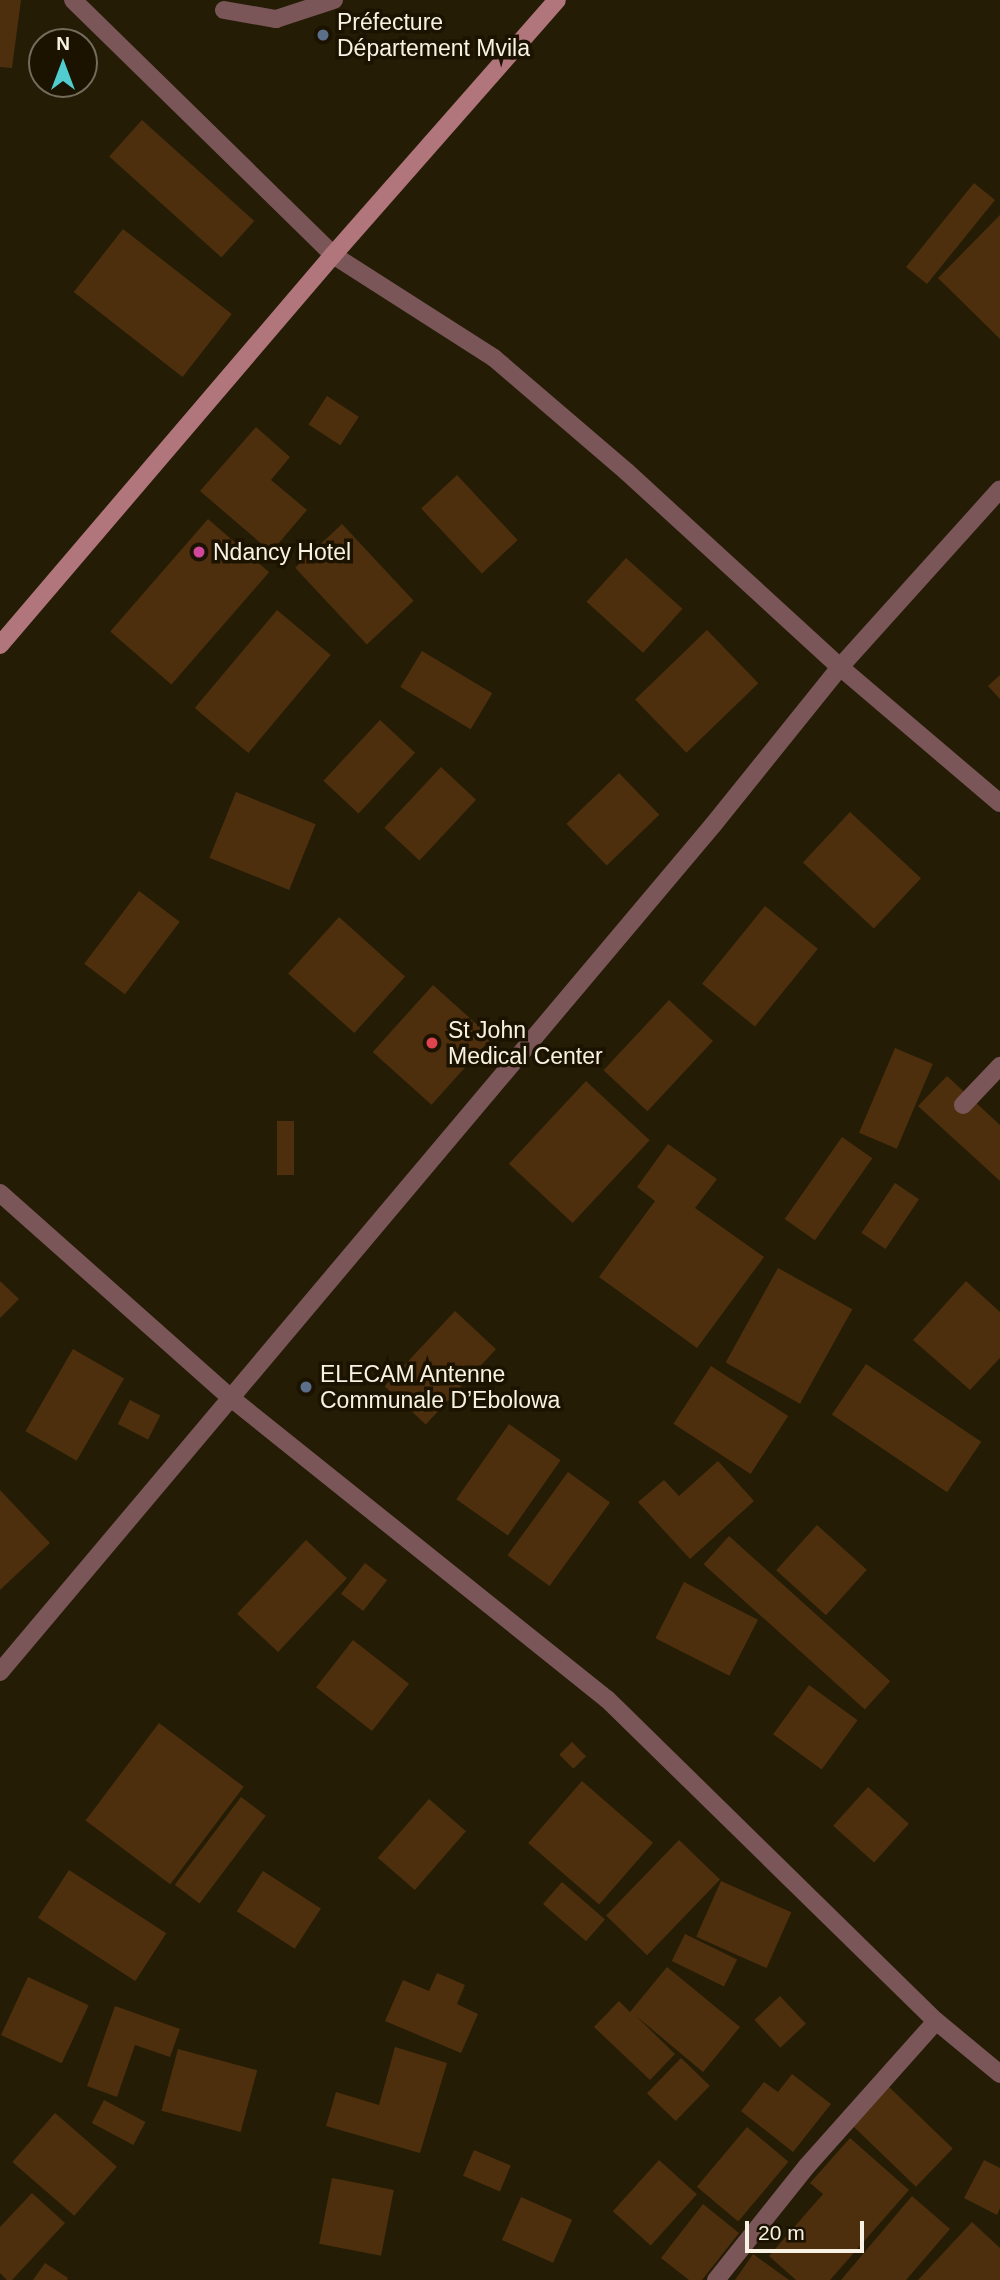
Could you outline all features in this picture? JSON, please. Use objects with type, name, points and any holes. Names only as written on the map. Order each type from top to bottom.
[{"type":"street","points":[[73,0],[334,255],[494,358],[627,472],[840,667],[1000,803]]},
{"type":"street","points":[[224,10],[276,19],[334,0]]},
{"type":"street","points":[[0,645],[334,255],[557,0]]},
{"type":"street","points":[[0,1672],[713,825],[840,667],[1000,489]]},
{"type":"street","points":[[963,1105],[1000,1066]]},
{"type":"street","points":[[0,1193],[231,1398],[607,1699],[936,2021],[1000,2074]]},
{"type":"street","points":[[716,2280],[807,2166],[936,2021]]},
{"type":"building","points":[[0,0],[21,0],[12,68],[0,67]]},
{"type":"building","points":[[142,120],[254,221],[221,257],[109,156]]},
{"type":"building","points":[[974,183],[995,200],[927,284],[906,267]]},
{"type":"building","points":[[1000,215],[1000,339],[938,278]]},
{"type":"building","points":[[123,229],[232,314],[182,377],[74,292]]},
{"type":"building","points":[[327,396],[359,417],[340,445],[308,425]]},
{"type":"building","points":[[256,427],[290,457],[271,480],[307,510],[271,552],[200,491]]},
{"type":"building","points":[[457,475],[518,540],[482,574],[421,508]]},
{"type":"building","points":[[208,519],[269,572],[171,685],[110,631]]},
{"type":"building","points":[[342,524],[414,601],[367,644],[295,568]]},
{"type":"building","points":[[626,558],[682,609],[643,653],[587,602]]},
{"type":"building","points":[[277,610],[331,655],[248,753],[195,708]]},
{"type":"building","points":[[707,630],[758,683],[686,753],[635,699]]},
{"type":"building","points":[[422,651],[492,693],[471,729],[400,687]]},
{"type":"building","points":[[1000,675],[1000,699],[988,686]]},
{"type":"building","points":[[380,720],[415,753],[358,813],[323,781]]},
{"type":"building","points":[[441,767],[476,800],[419,860],[384,828]]},
{"type":"building","points":[[619,773],[659,815],[607,865],[566,824]]},
{"type":"building","points":[[236,792],[316,824],[289,890],[209,858]]},
{"type":"building","points":[[850,812],[921,878],[874,929],[803,862]]},
{"type":"building","points":[[139,891],[180,922],[125,994],[84,964]]},
{"type":"building","points":[[765,906],[818,949],[755,1027],[702,984]]},
{"type":"building","points":[[339,917],[405,977],[354,1033],[288,973]]},
{"type":"building","points":[[433,985],[492,1038],[431,1105],[373,1052]]},
{"type":"building","points":[[669,1000],[713,1041],[647,1111],[604,1070]]},
{"type":"building","points":[[895,1048],[933,1064],[897,1149],[859,1133]]},
{"type":"building","points":[[947,1076],[1000,1125],[1000,1181],[918,1106]]},
{"type":"building","points":[[586,1081],[650,1140],[573,1223],[509,1164]]},
{"type":"building","points":[[277,1121],[294,1121],[294,1175],[277,1175]]},
{"type":"building","points":[[842,1137],[872,1158],[815,1240],[785,1219]]},
{"type":"building","points":[[668,1144],[717,1179],[695,1208],[764,1257],[697,1348],[599,1277],[655,1201],[637,1187]]},
{"type":"building","points":[[895,1183],[919,1199],[885,1249],[861,1233]]},
{"type":"building","points":[[778,1268],[852,1309],[800,1404],[726,1362]]},
{"type":"building","points":[[0,1281],[19,1299],[0,1318]]},
{"type":"building","points":[[966,1281],[1000,1312],[1000,1358],[970,1390],[913,1340]]},
{"type":"building","points":[[455,1311],[496,1349],[426,1425],[385,1386]]},
{"type":"building","points":[[73,1349],[124,1378],[77,1461],[26,1431]]},
{"type":"building","points":[[866,1364],[981,1442],[947,1492],[832,1415]]},
{"type":"building","points":[[711,1366],[788,1416],[751,1474],[673,1424]]},
{"type":"building","points":[[130,1400],[160,1415],[148,1439],[118,1424]]},
{"type":"building","points":[[509,1424],[561,1460],[508,1535],[456,1499]]},
{"type":"building","points":[[718,1461],[754,1501],[690,1559],[638,1502],[664,1480],[679,1496]]},
{"type":"building","points":[[568,1472],[610,1503],[550,1586],[507,1555]]},
{"type":"building","points":[[0,1490],[50,1543],[0,1590]]},
{"type":"building","points":[[817,1525],[867,1570],[826,1615],[776,1570]]},
{"type":"building","points":[[729,1536],[890,1681],[865,1709],[704,1564]]},
{"type":"building","points":[[306,1540],[347,1578],[278,1652],[237,1614]]},
{"type":"building","points":[[365,1563],[387,1580],[363,1611],[341,1594]]},
{"type":"building","points":[[684,1582],[758,1620],[729,1676],[655,1638]]},
{"type":"building","points":[[353,1640],[409,1684],[372,1731],[316,1687]]},
{"type":"building","points":[[809,1685],[858,1720],[822,1770],[773,1734]]},
{"type":"building","points":[[159,1723],[244,1787],[170,1884],[86,1820]]},
{"type":"building","points":[[572,1742],[586,1756],[573,1769],[559,1755]]},
{"type":"building","points":[[582,1781],[653,1843],[599,1905],[528,1843]]},
{"type":"building","points":[[868,1787],[909,1824],[874,1862],[833,1826]]},
{"type":"building","points":[[241,1797],[266,1816],[200,1904],[175,1885]]},
{"type":"building","points":[[429,1799],[466,1831],[415,1890],[378,1858]]},
{"type":"building","points":[[679,1840],[720,1880],[647,1955],[606,1916]]},
{"type":"building","points":[[69,1870],[166,1933],[135,1981],[38,1918]]},
{"type":"building","points":[[263,1871],[321,1909],[295,1949],[237,1911]]},
{"type":"building","points":[[721,1881],[791,1912],[767,1968],[696,1937]]},
{"type":"building","points":[[562,1882],[605,1919],[586,1941],[543,1904]]},
{"type":"building","points":[[685,1934],[737,1959],[724,1986],[672,1961]]},
{"type":"building","points":[[667,1967],[740,2027],[703,2072],[636,2016],[675,2054],[650,2080],[594,2027],[619,2001],[630,2012]]},
{"type":"building","points":[[437,1973],[465,1985],[457,2004],[478,2014],[461,2053],[385,2021],[403,1980],[429,1991]]},
{"type":"building","points":[[28,1977],[89,2005],[62,2063],[1,2035]]},
{"type":"building","points":[[780,1996],[806,2024],[780,2048],[754,2020]]},
{"type":"building","points":[[115,2006],[180,2029],[170,2057],[135,2045],[117,2097],[87,2086]]},
{"type":"building","points":[[395,2047],[447,2063],[420,2153],[326,2126],[336,2092],[379,2105]]},
{"type":"building","points":[[178,2049],[257,2070],[241,2132],[161,2111]]},
{"type":"building","points":[[681,2058],[710,2086],[676,2121],[647,2093]]},
{"type":"building","points":[[792,2074],[831,2104],[793,2152],[741,2111],[764,2082],[778,2092]]},
{"type":"building","points":[[888,2086],[953,2149],[916,2187],[851,2124]]},
{"type":"building","points":[[104,2100],[145,2122],[133,2145],[92,2123]]},
{"type":"building","points":[[55,2113],[117,2167],[74,2216],[12,2162]]},
{"type":"building","points":[[747,2127],[788,2162],[738,2221],[697,2187]]},
{"type":"building","points":[[850,2138],[909,2190],[830,2280],[796,2280],[769,2256],[823,2194],[810,2183]]},
{"type":"building","points":[[474,2150],[511,2166],[500,2191],[463,2176]]},
{"type":"building","points":[[659,2160],[697,2194],[651,2245],[613,2211]]},
{"type":"building","points":[[984,2160],[1000,2168],[1000,2208],[997,2215],[964,2198]]},
{"type":"building","points":[[332,2178],[394,2190],[381,2256],[319,2244]]},
{"type":"building","points":[[32,2193],[65,2223],[12,2280],[7,2280],[0,2273],[0,2227]]},
{"type":"building","points":[[912,2196],[950,2229],[906,2280],[841,2280]]},
{"type":"building","points":[[521,2197],[572,2220],[553,2263],[502,2240]]},
{"type":"building","points":[[703,2204],[739,2233],[702,2280],[689,2280],[661,2258]]},
{"type":"building","points":[[972,2222],[1000,2248],[1000,2280],[918,2280]]},
{"type":"building","points":[[753,2254],[789,2280],[735,2280]]},
{"type":"building","points":[[45,2263],[68,2278],[67,2280],[33,2280]]},
{"type":"place","name":"Préfecture Département Mvila","points":[[323,35]]},
{"type":"place","name":"Ndancy Hotel","points":[[199,552]]},
{"type":"place","name":"St John Medical Center","points":[[432,1043]]},
{"type":"place","name":"ELECAM Antenne Communale D’Ebolowa","points":[[306,1387]]}]
